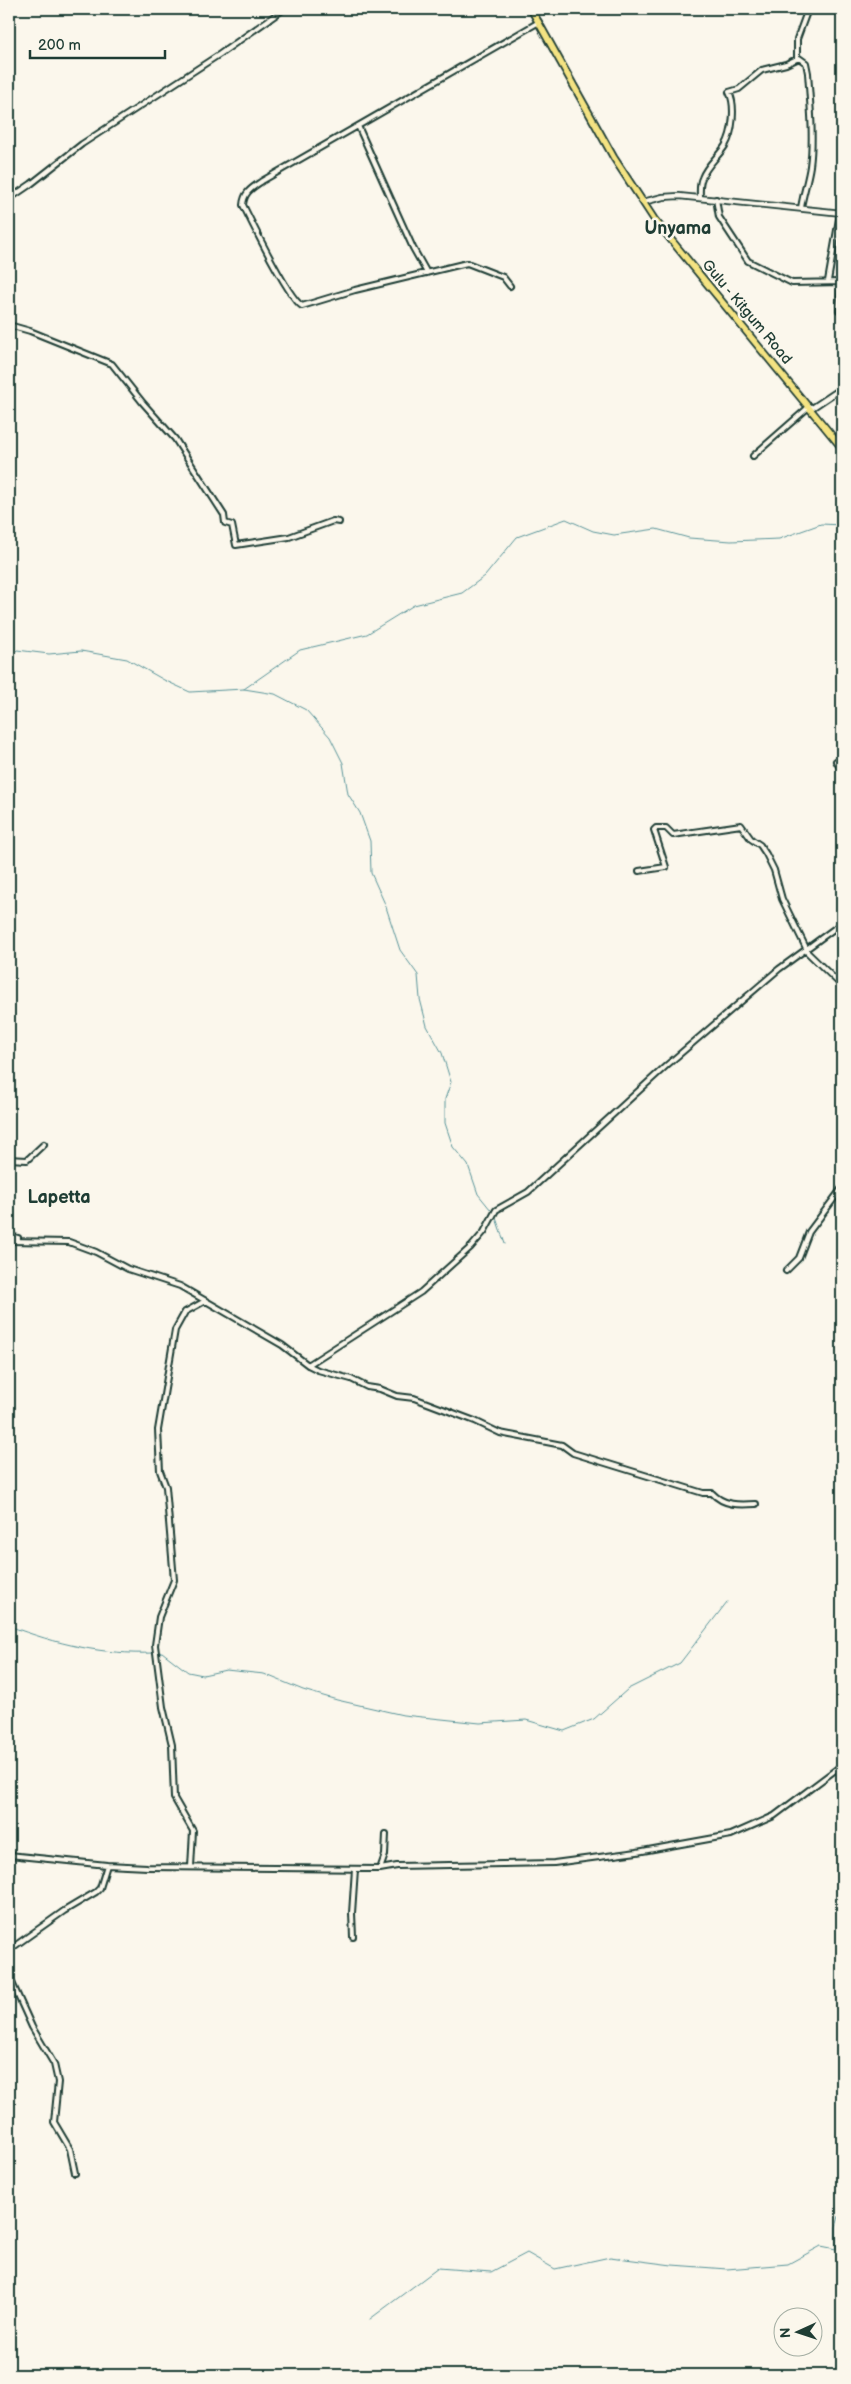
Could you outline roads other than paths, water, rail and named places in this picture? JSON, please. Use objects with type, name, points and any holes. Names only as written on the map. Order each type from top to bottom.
[{"type":"main road","name":"Gulu - Kitgum Road","points":[[531,9],[582,102],[643,202],[710,287],[811,407],[842,448]]},
{"type":"street","points":[[9,199],[82,144],[220,54],[284,9]]},
{"type":"street","points":[[797,58],[795,48],[798,33],[808,9]]},
{"type":"street","points":[[510,286],[503,277],[467,263],[355,290],[307,305],[300,305],[276,267],[243,205],[243,197],[247,191],[262,181],[539,22]]},
{"type":"street","points":[[700,198],[702,176],[726,145],[730,134],[732,99],[729,92],[739,89],[762,70],[786,64],[797,58],[803,59],[807,68],[812,136],[810,167],[805,184],[802,208]]},
{"type":"street","points":[[358,126],[413,248],[427,273]]},
{"type":"street","points":[[643,202],[672,196],[841,213],[828,281]]},
{"type":"street","points":[[716,199],[720,217],[748,261],[792,283],[842,282],[839,310]]},
{"type":"street","points":[[9,325],[30,331],[112,364],[142,403],[175,439],[224,514],[225,523],[232,525],[236,545],[289,537],[333,521],[339,522]]},
{"type":"street","points":[[753,456],[811,407],[842,388]]},
{"type":"street","points":[[836,761],[842,771]]},
{"type":"street","points":[[639,871],[666,868],[654,830],[656,828],[666,828],[673,835],[741,825],[751,839],[760,845],[766,854],[774,870],[782,899],[807,951],[842,986]]},
{"type":"street","points":[[308,1365],[421,1292],[471,1247],[484,1232],[496,1210],[528,1192],[667,1066],[779,969],[807,951],[842,923]]},
{"type":"street","points":[[9,1159],[27,1160],[44,1144]]},
{"type":"street","points":[[786,1271],[799,1258],[809,1232],[842,1188]]},
{"type":"street","points":[[9,1236],[22,1240]]},
{"type":"street","points":[[9,1240],[69,1242],[96,1252],[128,1269],[180,1286],[282,1345],[308,1365],[322,1372],[351,1379],[367,1387],[397,1396],[414,1398],[475,1421],[500,1433],[562,1445],[574,1453],[598,1461],[703,1493],[712,1493],[726,1503],[756,1504]]},
{"type":"street","points":[[191,1867],[193,1831],[174,1798],[172,1746],[155,1645],[159,1617],[174,1580],[166,1487],[160,1471],[158,1427],[176,1330],[185,1312],[205,1301]]},
{"type":"street","points":[[9,1855],[107,1865],[191,1867],[380,1869],[398,1866],[554,1863],[637,1852],[731,1835],[774,1816],[842,1765]]},
{"type":"street","points":[[380,1869],[385,1855],[386,1834]]},
{"type":"street","points":[[9,1950],[64,1911],[96,1892],[100,1888],[107,1865]]},
{"type":"street","points":[[353,1937],[355,1868]]},
{"type":"street","points":[[9,1976],[32,2027],[54,2064],[58,2082],[54,2122],[70,2149],[74,2173]]},
{"type":"waterway","points":[[9,496],[11,490],[11,455]]},
{"type":"waterway","points":[[9,658],[17,650],[49,654],[81,651],[127,659],[190,692],[244,689],[300,650],[367,634],[414,605],[462,593],[485,576],[517,537],[566,519],[593,531],[614,535],[656,529],[689,538],[731,541],[779,539],[821,524],[842,525]]},
{"type":"waterway","points":[[244,689],[275,694],[306,710],[330,737],[343,763],[348,794],[360,813],[370,841],[371,873],[385,904],[400,950],[418,975],[420,999],[427,1026],[442,1053],[451,1082],[445,1099],[445,1123],[453,1147],[468,1165],[478,1194],[495,1215],[505,1244]]},
{"type":"waterway","points":[[158,1653],[162,1652],[188,1672],[203,1675],[226,1670],[264,1674],[303,1690],[403,1715],[480,1723],[526,1720],[564,1731],[594,1719],[628,1689],[680,1663],[727,1602]]},
{"type":"waterway","points":[[9,1626],[80,1647],[116,1652],[154,1653]]},
{"type":"waterway","points":[[370,2319],[438,2268],[491,2272],[527,2253],[555,2269],[610,2257],[672,2265],[727,2269],[788,2264],[821,2246],[836,2249],[836,2227],[842,2206]]},
{"type":"district","name":"Unyama","points":[[678,228]]},
{"type":"district","name":"Lapetta","points":[[59,1197]]}]
